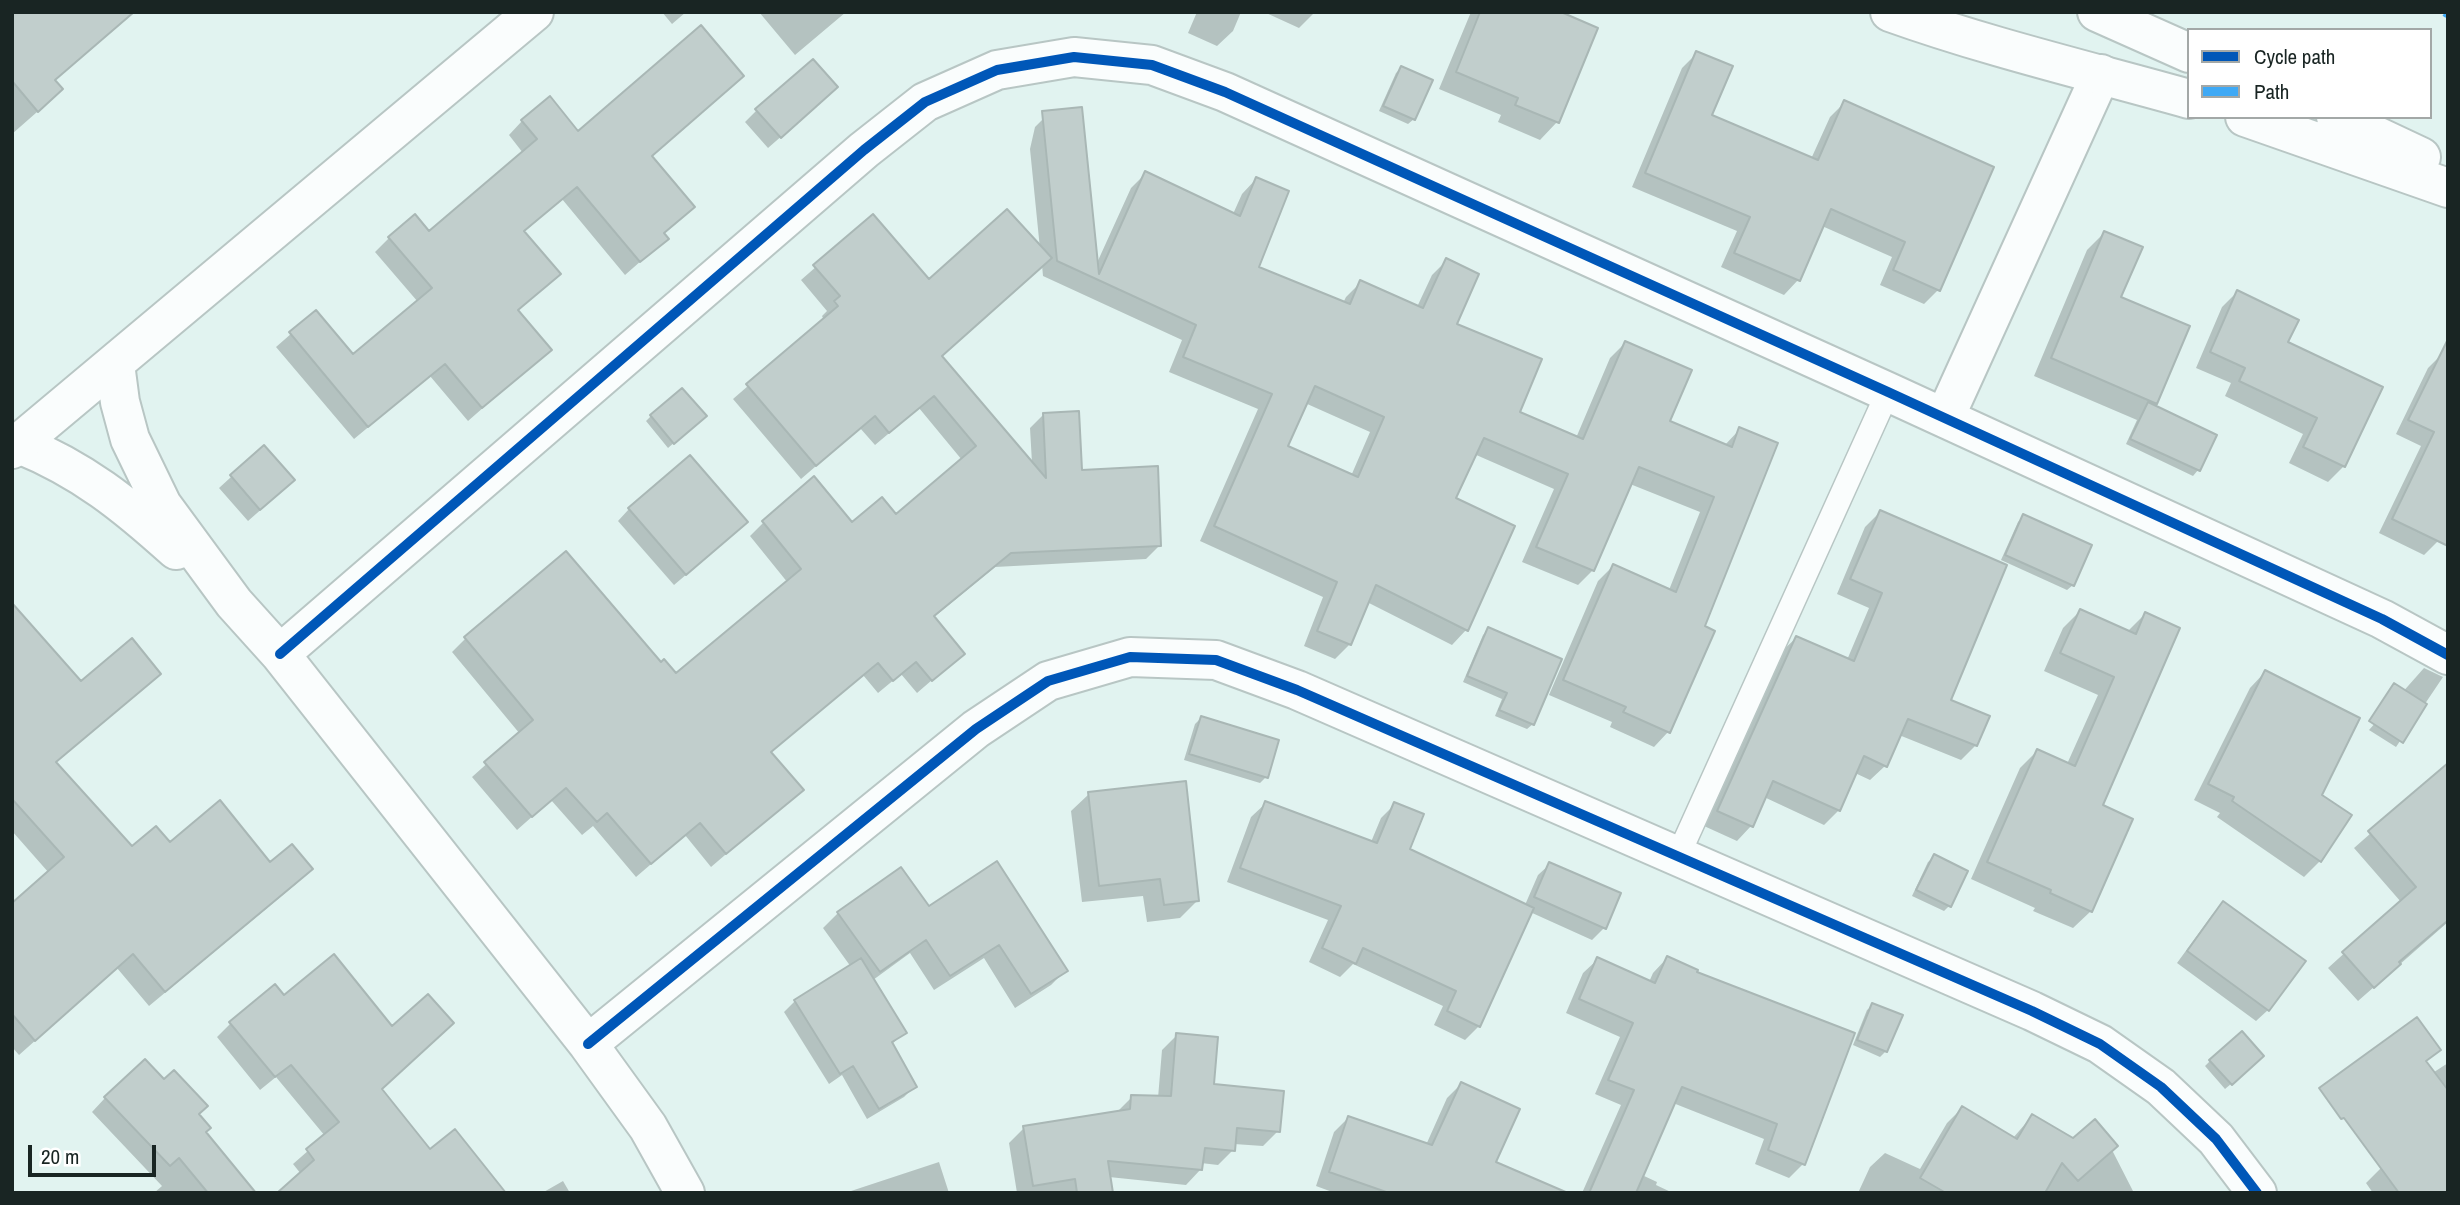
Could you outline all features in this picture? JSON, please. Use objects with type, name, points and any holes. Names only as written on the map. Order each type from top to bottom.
[{"type":"street","points":[[234,603],[116,498],[75,470],[16,446],[534,12]]},
{"type":"street","points":[[1890,12],[1945,32],[2023,55],[2187,98]]},
{"type":"street","points":[[2097,12],[2187,51]]},
{"type":"street","points":[[280,654],[864,150],[925,102],[997,69],[1074,58],[1152,65],[1226,92],[1888,391],[2382,619],[2448,655]]},
{"type":"street","points":[[1945,418],[2101,74]]},
{"type":"street","points":[[2251,119],[2448,188]]},
{"type":"street","points":[[2340,119],[2448,170]]},
{"type":"street","points":[[115,364],[120,402],[130,439],[162,505],[234,603],[280,654],[588,1044],[648,1127],[685,1193]]},
{"type":"street","points":[[588,1044],[976,729],[1048,681],[1130,657],[1216,660],[1297,690],[2032,1011],[2100,1044],[2170,1096],[2216,1139],[2257,1193]]},
{"type":"lane","points":[[1678,856],[1888,391]]},
{"type":"building","points":[[12,12],[134,12],[55,80],[63,89],[38,112],[12,81]]},
{"type":"building","points":[[1480,12],[1561,12],[1598,28],[1559,123],[1515,105],[1518,98],[1456,72]]},
{"type":"building","points":[[701,25],[744,76],[652,156],[695,207],[664,233],[669,239],[640,262],[577,187],[524,231],[561,274],[518,310],[552,350],[482,408],[445,364],[368,427],[289,332],[316,310],[353,354],[432,288],[388,237],[415,214],[429,231],[537,139],[521,120],[550,96],[578,131]]},
{"type":"building","points":[[1696,51],[1733,66],[1712,115],[1818,160],[1844,100],[1994,167],[1940,291],[1893,270],[1905,242],[1831,209],[1800,281],[1734,253],[1750,217],[1645,173]]},
{"type":"building","points":[[813,59],[838,87],[781,138],[755,109]]},
{"type":"building","points":[[1401,66],[1433,80],[1415,120],[1383,106]]},
{"type":"building","points":[[1082,107],[1099,274],[1145,171],[1240,216],[1256,177],[1289,191],[1259,267],[1350,304],[1360,280],[1423,308],[1446,258],[1479,274],[1457,324],[1542,359],[1520,412],[1583,439],[1625,341],[1692,370],[1670,421],[1732,447],[1739,427],[1778,443],[1705,626],[1715,631],[1670,733],[1623,712],[1626,707],[1563,680],[1613,564],[1676,592],[1714,497],[1639,467],[1594,571],[1536,547],[1568,474],[1484,438],[1456,498],[1515,526],[1468,631],[1376,585],[1351,645],[1317,631],[1337,582],[1214,526],[1272,394],[1183,357],[1196,325],[1057,261],[1042,111]],"holes":[[[1315,386],[1384,417],[1358,477],[1288,446]]]},
{"type":"building","points":[[1007,209],[1052,258],[942,356],[1046,478],[1043,413],[1079,411],[1082,470],[1158,466],[1161,546],[1011,553],[934,616],[965,654],[932,681],[916,662],[893,681],[878,663],[771,752],[804,790],[726,854],[700,823],[651,864],[607,813],[597,822],[566,788],[532,817],[484,762],[533,720],[464,637],[566,551],[661,662],[664,659],[676,673],[801,569],[762,521],[814,476],[852,522],[882,497],[896,514],[976,446],[934,396],[889,433],[875,416],[816,466],[746,384],[838,306],[834,301],[840,296],[813,265],[873,214],[929,279]]},
{"type":"building","points":[[2104,231],[2143,247],[2121,297],[2190,326],[2157,404],[2051,358]]},
{"type":"building","points":[[2237,290],[2299,320],[2288,342],[2383,387],[2345,467],[2303,447],[2317,418],[2239,381],[2245,368],[2210,352]]},
{"type":"building","points":[[2448,339],[2448,546],[2392,519],[2434,432],[2408,420]]},
{"type":"building","points":[[682,388],[707,416],[674,444],[650,415]]},
{"type":"building","points":[[2148,402],[2217,435],[2200,471],[2130,439]]},
{"type":"building","points":[[264,445],[295,480],[260,510],[230,475]]},
{"type":"building","points":[[690,455],[748,522],[686,575],[628,508]]},
{"type":"building","points":[[1880,510],[2007,565],[1951,700],[1990,716],[1977,746],[1908,719],[1887,767],[1864,756],[1840,811],[1773,781],[1753,827],[1717,811],[1796,636],[1854,661],[1882,593],[1850,579]]},
{"type":"building","points":[[2023,514],[2092,545],[2074,586],[2005,555]]},
{"type":"building","points":[[12,603],[81,681],[132,638],[161,674],[56,762],[132,846],[156,826],[170,842],[220,800],[270,862],[292,844],[313,869],[165,992],[133,954],[35,1041],[12,1014],[12,903],[64,857],[12,799]]},
{"type":"building","points":[[2080,609],[2136,634],[2145,612],[2180,628],[2103,805],[2133,819],[2092,912],[2050,893],[2051,890],[1987,862],[2037,749],[2075,766],[2114,677],[2060,653]]},
{"type":"building","points":[[1488,627],[1562,659],[1534,725],[1499,710],[1507,693],[1467,676]]},
{"type":"building","points":[[2265,670],[2360,718],[2322,795],[2352,815],[2321,862],[2232,801],[2234,797],[2208,784]]},
{"type":"building","points":[[2394,683],[2427,704],[2403,743],[2369,721]]},
{"type":"building","points":[[1201,716],[1279,740],[1268,778],[1189,754]]},
{"type":"building","points":[[2448,763],[2448,924],[2446,922],[2399,962],[2401,964],[2374,988],[2342,952],[2416,887],[2368,831]]},
{"type":"building","points":[[1186,781],[1199,901],[1164,905],[1160,879],[1099,886],[1088,792]]},
{"type":"building","points":[[1265,801],[1377,843],[1394,802],[1424,814],[1410,849],[1534,908],[1480,1027],[1447,1011],[1456,991],[1363,948],[1356,964],[1322,948],[1341,906],[1240,868]]},
{"type":"building","points":[[1934,854],[1968,871],[1951,907],[1916,890]]},
{"type":"building","points":[[997,861],[1068,971],[1031,994],[999,945],[950,976],[926,940],[880,972],[837,912],[901,867],[929,906]]},
{"type":"building","points":[[1549,862],[1621,893],[1606,929],[1534,897]]},
{"type":"building","points":[[2223,901],[2306,961],[2269,1011],[2187,951]]},
{"type":"building","points":[[334,954],[392,1026],[428,994],[454,1023],[382,1089],[430,1149],[455,1129],[506,1193],[277,1193],[314,1160],[306,1149],[339,1122],[291,1065],[275,1077],[229,1022],[275,984],[284,995]]},
{"type":"building","points":[[1667,956],[1698,970],[1697,972],[1855,1033],[1805,1165],[1768,1150],[1777,1124],[1682,1087],[1636,1193],[1589,1193],[1634,1090],[1608,1080],[1633,1023],[1579,999],[1597,957],[1655,983]]},
{"type":"building","points":[[861,958],[907,1033],[892,1042],[917,1087],[879,1109],[853,1066],[840,1074],[794,1000]]},
{"type":"building","points":[[1872,1003],[1903,1015],[1887,1052],[1857,1040]]},
{"type":"building","points":[[2417,1017],[2441,1050],[2426,1061],[2448,1090],[2448,1193],[2399,1193],[2319,1088]]},
{"type":"building","points":[[2242,1031],[2264,1056],[2232,1085],[2209,1060]]},
{"type":"building","points":[[1176,1033],[1218,1037],[1214,1084],[1284,1091],[1280,1132],[1237,1128],[1235,1151],[1205,1148],[1202,1170],[1108,1161],[1113,1193],[1077,1193],[1075,1179],[1033,1186],[1023,1126],[1130,1109],[1131,1095],[1171,1096]]},
{"type":"building","points":[[145,1059],[164,1079],[174,1070],[208,1106],[199,1114],[211,1128],[206,1132],[256,1193],[208,1193],[179,1158],[170,1166],[104,1097]]},
{"type":"building","points":[[1461,1082],[1520,1109],[1496,1162],[1568,1193],[1389,1193],[1329,1172],[1348,1116],[1432,1145]]},
{"type":"building","points":[[1962,1106],[2017,1139],[2032,1114],[2073,1138],[2095,1119],[2118,1146],[2078,1181],[2062,1163],[2045,1193],[1946,1193],[1920,1178]]},
{"type":"cycle path","points":[[280,654],[864,150],[925,102],[997,70],[1074,57],[1152,65],[1225,92],[2382,619],[2448,655]]},
{"type":"cycle path","points":[[588,1044],[976,729],[1048,681],[1130,657],[1216,660],[1297,690],[2032,1011],[2100,1044],[2161,1087],[2216,1139],[2257,1193]]}]
